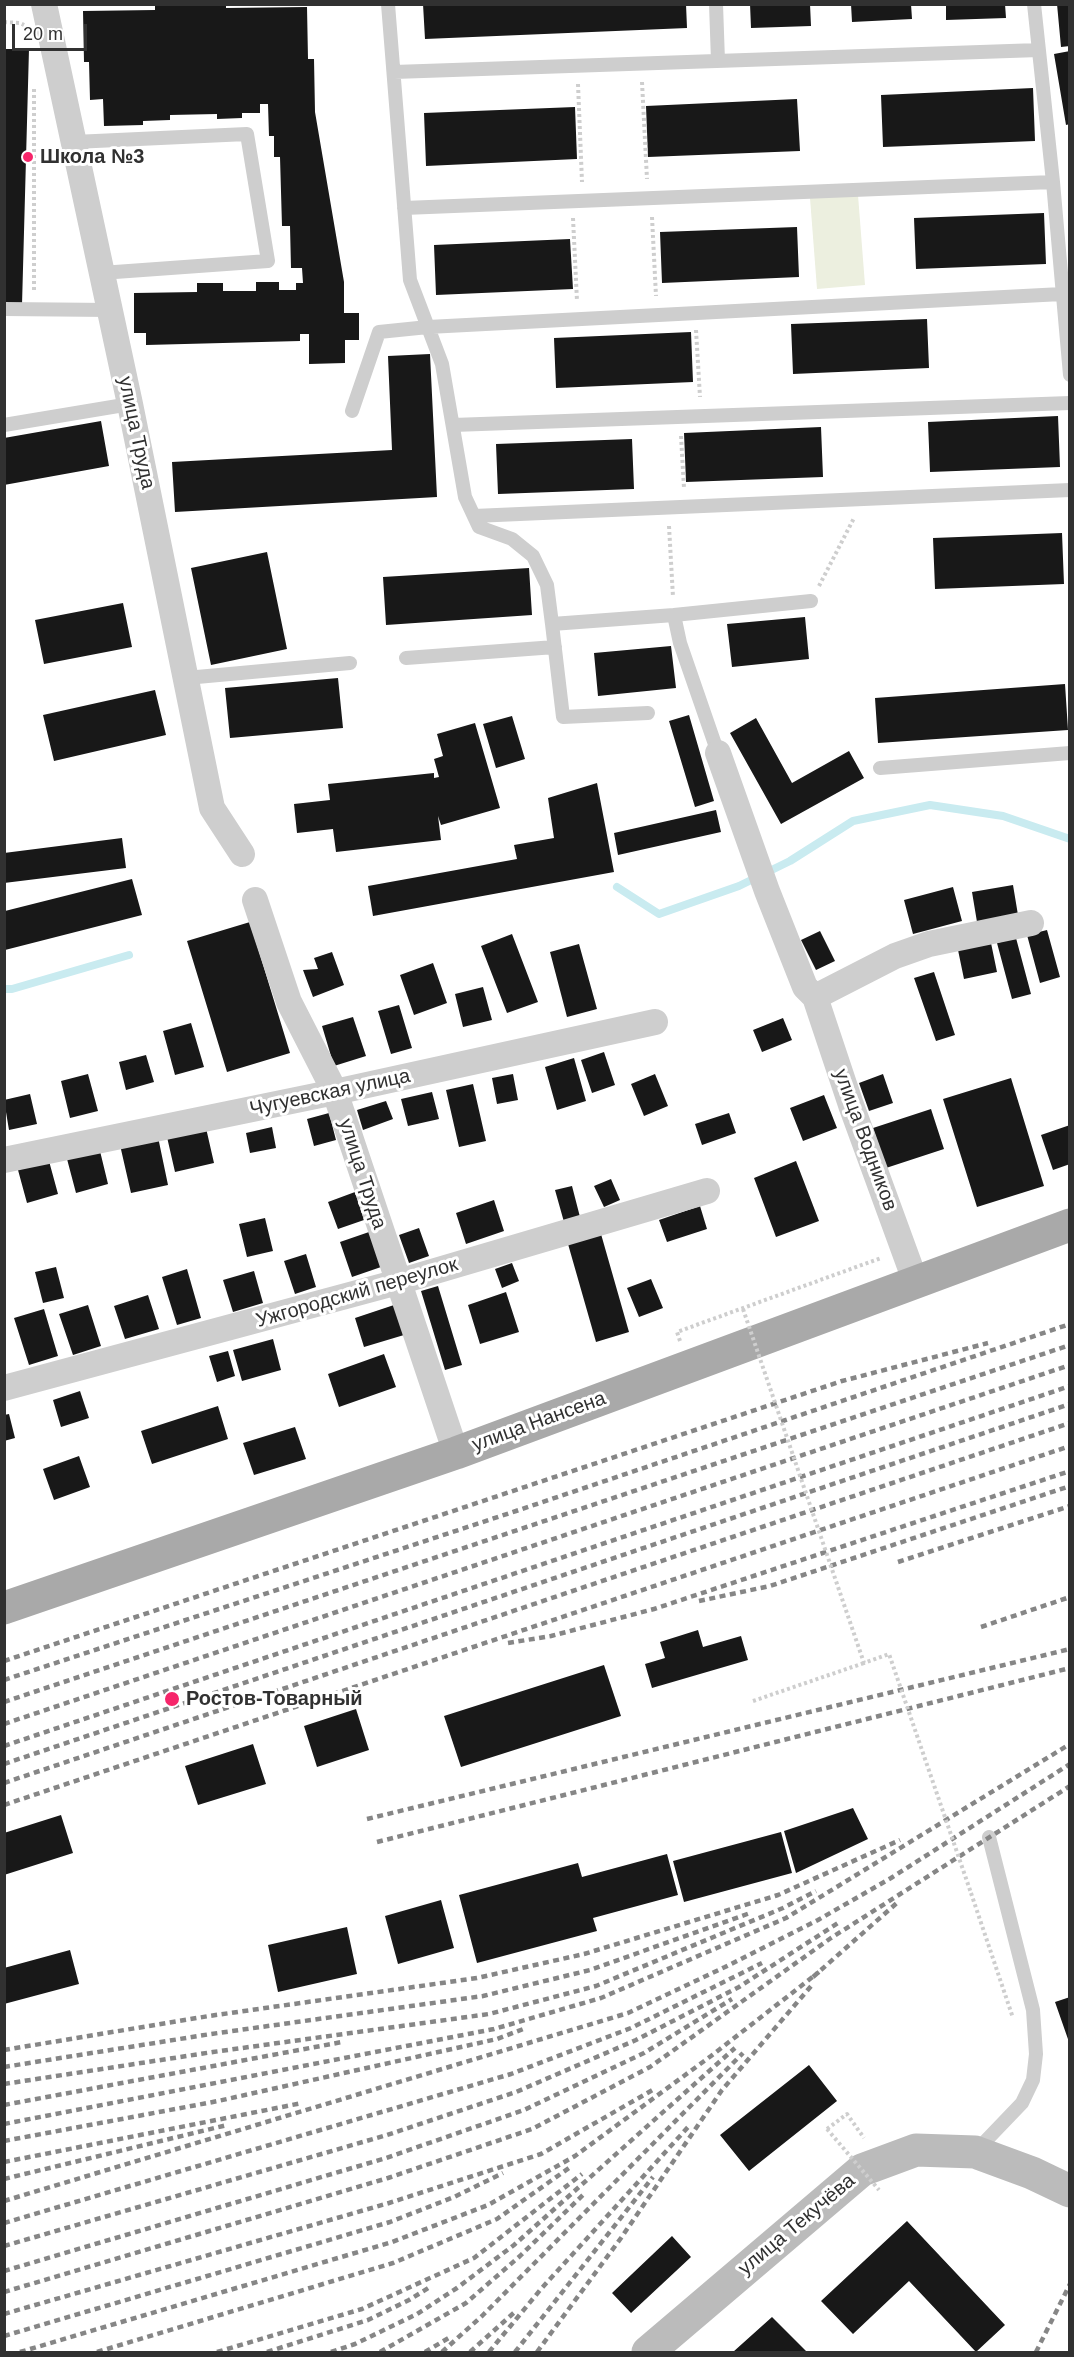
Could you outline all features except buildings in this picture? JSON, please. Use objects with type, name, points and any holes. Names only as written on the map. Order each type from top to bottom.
[{"type":"main road","name":"улица Нансена","points":[[4,1608],[456,1453],[1070,1225]]},
{"type":"main road","name":"улица Текучёва","points":[[648,2352],[862,2170],[916,2150],[975,2152],[1032,2173],[1070,2191]]},
{"type":"street","name":"улица Труда","points":[[44,4],[130,404],[212,808],[243,854]]},
{"type":"street","name":"улица Водников","points":[[718,753],[753,855],[805,987],[815,997],[916,1283]]},
{"type":"street","name":"улица Труда","points":[[255,900],[289,1002],[335,1092],[456,1453]]},
{"type":"street","points":[[815,997],[896,956],[929,944],[1031,923]]},
{"type":"street","name":"Чугуевская улица","points":[[4,1160],[335,1092],[655,1022]]},
{"type":"street","name":"Ужгородский переулок","points":[[4,1388],[398,1282],[707,1191]]},
{"type":"lane","points":[[388,4],[410,280],[442,364],[465,496],[479,527],[512,538],[533,556],[547,585],[563,717],[648,713]]},
{"type":"lane","points":[[716,4],[718,61]]},
{"type":"lane","points":[[1034,4],[1070,375]]},
{"type":"lane","points":[[394,72],[1039,50]]},
{"type":"lane","points":[[74,142],[247,134],[268,261],[101,273]]},
{"type":"lane","points":[[404,208],[1053,182]]},
{"type":"lane","points":[[352,411],[378,332],[428,327],[1062,294]]},
{"type":"lane","points":[[4,309],[110,310]]},
{"type":"lane","points":[[453,425],[1070,403]]},
{"type":"lane","points":[[4,424],[130,404]]},
{"type":"lane","points":[[474,516],[1070,490]]},
{"type":"lane","points":[[552,624],[674,615],[811,601]]},
{"type":"lane","points":[[674,615],[680,643],[718,753]]},
{"type":"lane","points":[[406,658],[555,647]]},
{"type":"lane","points":[[186,678],[350,663]]},
{"type":"lane","points":[[880,768],[1070,753]]},
{"type":"lane","points":[[975,2152],[1022,2103],[1033,2080],[1036,2054],[1033,2010],[989,1837]]},
{"type":"path","points":[[4,22],[27,26]]},
{"type":"path","points":[[642,63],[657,315]]},
{"type":"path","points":[[578,66],[578,319]]},
{"type":"path","points":[[34,85],[34,309]]},
{"type":"path","points":[[694,313],[701,416]]},
{"type":"path","points":[[680,417],[685,507]]},
{"type":"path","points":[[811,601],[864,499]]},
{"type":"path","points":[[668,508],[674,615]]},
{"type":"path","points":[[677,1332],[904,1249]]},
{"type":"path","points":[[743,1309],[864,1663]]},
{"type":"path","points":[[753,1701],[889,1654],[994,1963]]},
{"type":"path","points":[[847,2114],[827,2128],[879,2190]]},
{"type":"green space","points":[[858,195],[865,285],[817,289],[810,198]]},
{"type":"waterway","points":[[617,887],[659,914],[739,886],[790,861],[853,821],[930,805],[1003,816],[1070,839]]},
{"type":"waterway","points":[[4,989],[12,989],[129,955]]},
{"type":"railway","points":[[4,1680],[516,1511],[1070,1324]]},
{"type":"railway","points":[[4,1661],[842,1381],[988,1343]]},
{"type":"railway","points":[[4,1702],[1070,1345]]},
{"type":"railway","points":[[4,1724],[1070,1365]]},
{"type":"railway","points":[[4,1746],[1070,1386]]},
{"type":"railway","points":[[4,1764],[1070,1404]]},
{"type":"railway","points":[[4,1783],[1070,1423]]},
{"type":"railway","points":[[4,1805],[1070,1446]]},
{"type":"railway","points":[[508,1643],[551,1636],[654,1609],[1070,1471]]},
{"type":"railway","points":[[699,1601],[770,1586],[1070,1486]]},
{"type":"railway","points":[[898,1562],[1070,1506]]},
{"type":"railway","points":[[981,1627],[1070,1597]]},
{"type":"railway","points":[[367,1819],[1070,1649]]},
{"type":"railway","points":[[377,1842],[1070,1668]]},
{"type":"railway","points":[[4,2124],[494,2029],[601,1998],[786,1918],[1070,1744]]},
{"type":"railway","points":[[4,2201],[628,2013],[818,1920],[891,1878],[1070,1764]]},
{"type":"railway","points":[[4,2292],[388,2178],[532,2129],[650,2067],[831,1938],[1070,1786]]},
{"type":"railway","points":[[4,2050],[209,2016],[477,1978],[584,1954],[778,1895],[900,1840]]},
{"type":"railway","points":[[4,2084],[213,2052],[489,2014],[596,1986],[783,1908],[816,1891]]},
{"type":"railway","points":[[813,1977],[898,1902]]},
{"type":"railway","points":[[4,2067],[211,2034],[483,1996],[590,1970],[750,1913]]},
{"type":"railway","points":[[4,2246],[387,2135],[516,2092],[636,2040],[739,1987],[838,1923]]},
{"type":"railway","points":[[4,2223],[511,2074],[631,2028],[762,1963]]},
{"type":"railway","points":[[20,2352],[392,2242],[488,2205],[575,2156],[711,2056],[819,1972]]},
{"type":"railway","points":[[537,2352],[621,2238],[722,2090],[812,1985]]},
{"type":"railway","points":[[4,2271],[386,2158],[524,2110],[644,2053],[732,1999]]},
{"type":"railway","points":[[4,2141],[218,2101],[497,2039],[526,2028]]},
{"type":"railway","points":[[4,2105],[342,2042]]},
{"type":"railway","points":[[331,2352],[355,2344],[417,2314],[457,2288],[514,2245],[735,2048]]},
{"type":"railway","points":[[442,2352],[482,2316],[743,2053]]},
{"type":"railway","points":[[4,2314],[389,2203],[541,2154],[656,2088]]},
{"type":"railway","points":[[4,2162],[302,2103]]},
{"type":"railway","points":[[4,2179],[227,2125]]},
{"type":"railway","points":[[489,2352],[541,2289],[689,2126]]},
{"type":"railway","points":[[97,2352],[393,2263],[497,2219],[569,2168]]},
{"type":"railway","points":[[4,2336],[390,2222],[454,2197],[503,2173]]},
{"type":"railway","points":[[217,2352],[362,2309],[474,2258],[582,2174]]},
{"type":"railway","points":[[515,2352],[653,2177]]},
{"type":"railway","points":[[380,2352],[466,2303],[520,2256],[586,2192]]},
{"type":"railway","points":[[1036,2352],[1070,2284]]},
{"type":"railway","points":[[267,2352],[368,2320],[430,2287]]},
{"type":"railway","points":[[470,2352],[517,2310]]},
{"type":"railway","points":[[425,2352],[452,2336]]},
{"type":"place","name":"Школа №3","points":[[28,157]]},
{"type":"place","name":"Ростов-Товарный","points":[[172,1699]]}]
